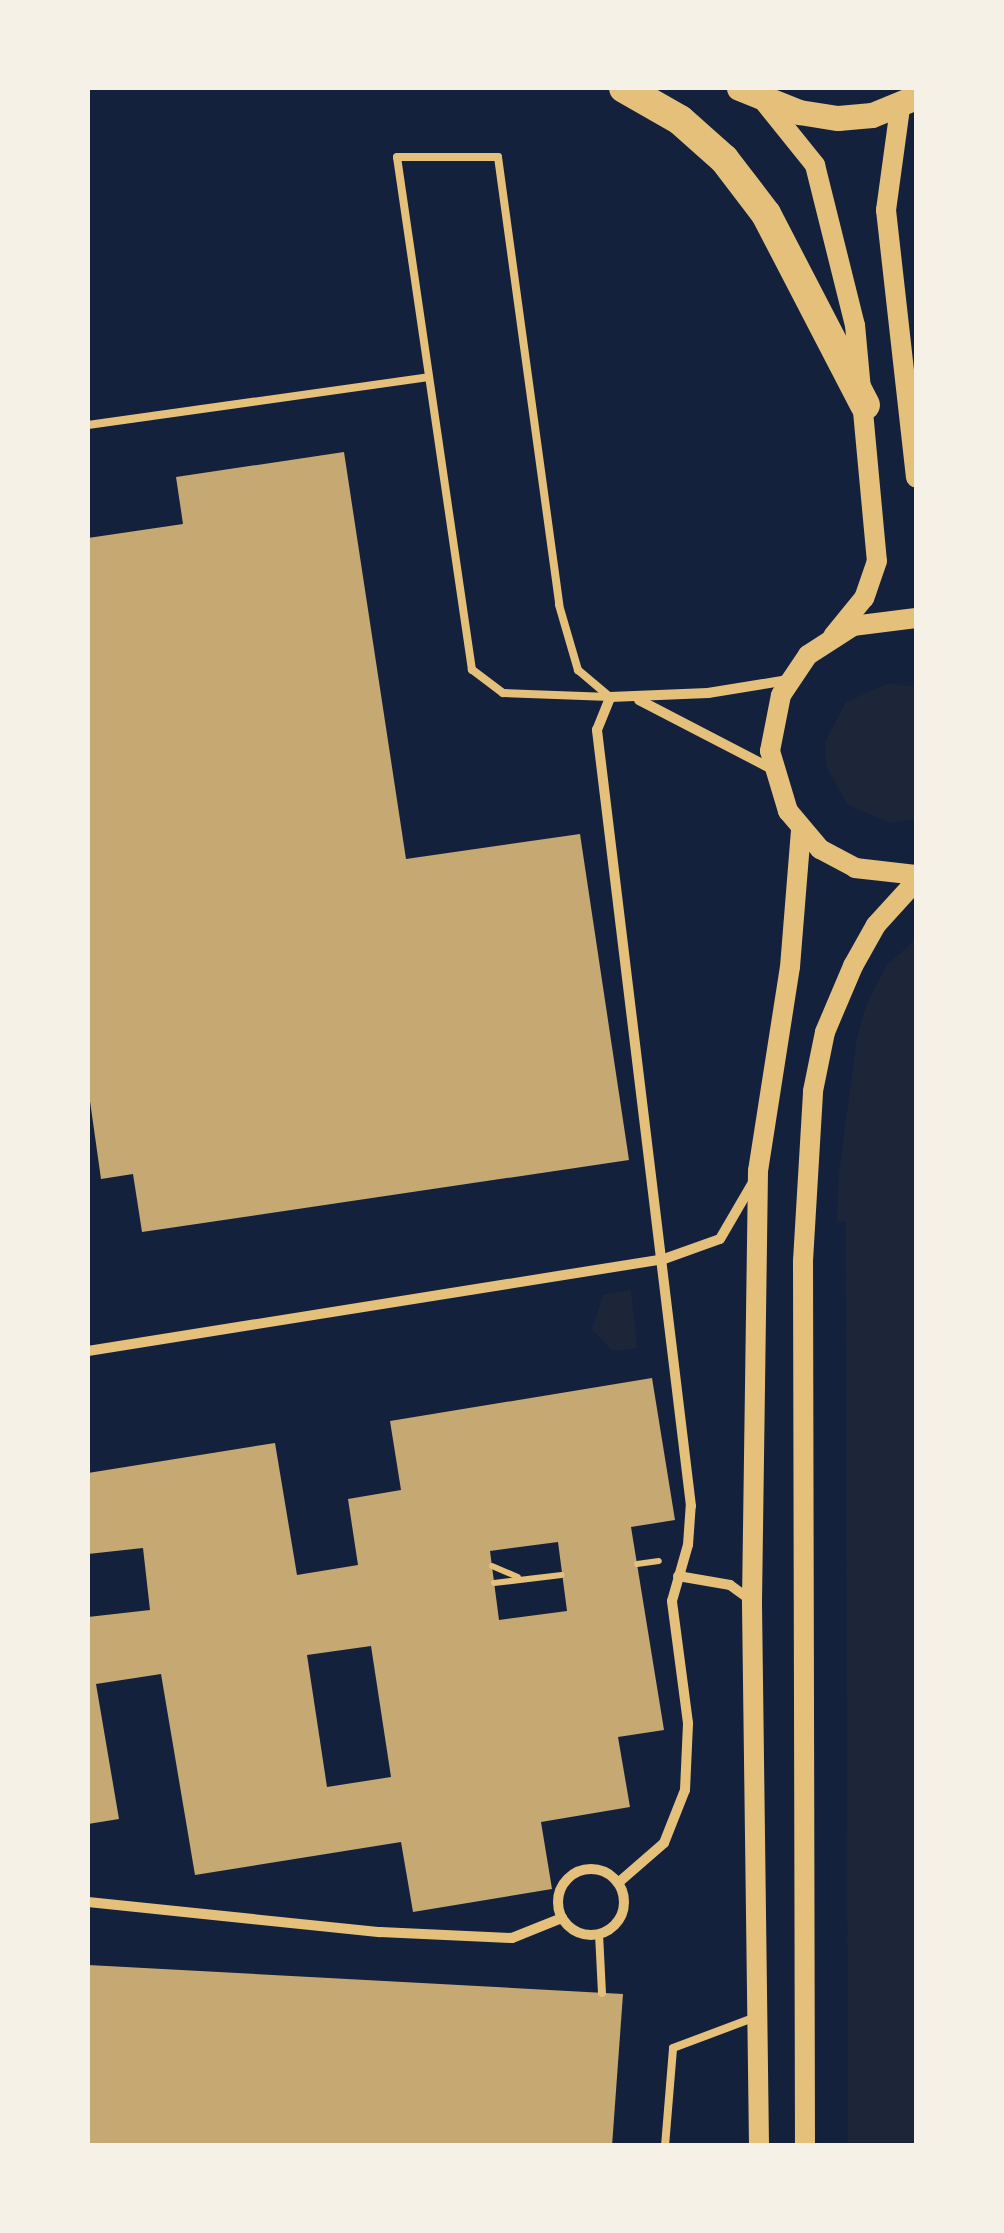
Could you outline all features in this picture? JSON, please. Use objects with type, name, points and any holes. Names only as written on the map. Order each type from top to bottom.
[{"type":"highway","points":[[624,88],[680,120],[724,159],[766,214],[866,405]]},
{"type":"main road","points":[[750,94],[815,164],[838,242],[866,405],[877,562],[864,598],[789,680],[773,722],[772,768],[801,830],[790,968],[758,1171],[752,1602],[755,2139]]},
{"type":"main road","points":[[750,94],[838,118],[908,103],[886,210],[916,477]]},
{"type":"main road","points":[[832,636],[874,620],[916,618]]},
{"type":"main road","points":[[801,830],[855,868],[916,878]]},
{"type":"main road","points":[[805,2146],[802,1281],[812,1091],[825,1032],[853,966],[876,925],[916,878]]},
{"type":"street","points":[[618,1883],[664,1843],[685,1790],[688,1723],[672,1613],[691,1506],[664,1259],[602,800],[597,730],[610,697],[789,680]]},
{"type":"street","points":[[634,697],[772,768]]},
{"type":"street","points":[[88,1351],[664,1259],[720,1239],[736,1221],[758,1171]]},
{"type":"street","points":[[678,1576],[730,1585],[752,1602]]},
{"type":"street","points":[[600,1870],[618,1883],[622,1914],[599,1934],[578,1932],[562,1918],[559,1896],[570,1877],[600,1870]]},
{"type":"street","points":[[88,1902],[380,1932],[512,1938],[562,1918]]},
{"type":"lane","points":[[397,157],[498,157],[559,605],[578,670],[610,697],[503,693],[472,670],[397,157]]},
{"type":"lane","points":[[88,425],[430,377]]},
{"type":"lane","points":[[599,1934],[602,1993]]},
{"type":"lane","points":[[666,2146],[673,2048],[756,2017]]},
{"type":"path","points":[[492,1566],[529,1579]]},
{"type":"path","points":[[494,1583],[562,1574]]},
{"type":"shaded area","points":[[889,683],[916,687],[916,819],[891,823],[848,805],[826,766],[825,742],[846,702]]},
{"type":"shaded area","points":[[916,939],[916,2145],[848,2145],[846,1222],[837,1221],[839,1175],[857,1037],[867,1003],[887,965]]},
{"type":"shaded area","points":[[631,1290],[637,1348],[613,1351],[592,1330],[603,1295]]},
{"type":"building","points":[[344,452],[406,859],[580,834],[629,1160],[142,1232],[133,1174],[101,1179],[88,1087],[88,538],[183,524],[176,477]]},
{"type":"building","points":[[652,1378],[675,1520],[631,1527],[664,1730],[618,1737],[630,1807],[541,1822],[552,1889],[413,1912],[401,1842],[195,1875],[161,1674],[96,1684],[119,1819],[88,1824],[88,1617],[150,1610],[143,1548],[88,1554],[88,1473],[275,1443],[297,1575],[358,1565],[348,1499],[401,1490],[390,1421]],"holes":[[[558,1542],[567,1611],[499,1620],[490,1551]],[[371,1646],[391,1777],[327,1787],[307,1655]]]},
{"type":"building","points":[[88,1965],[623,1994],[612,2146],[88,2146]]}]
